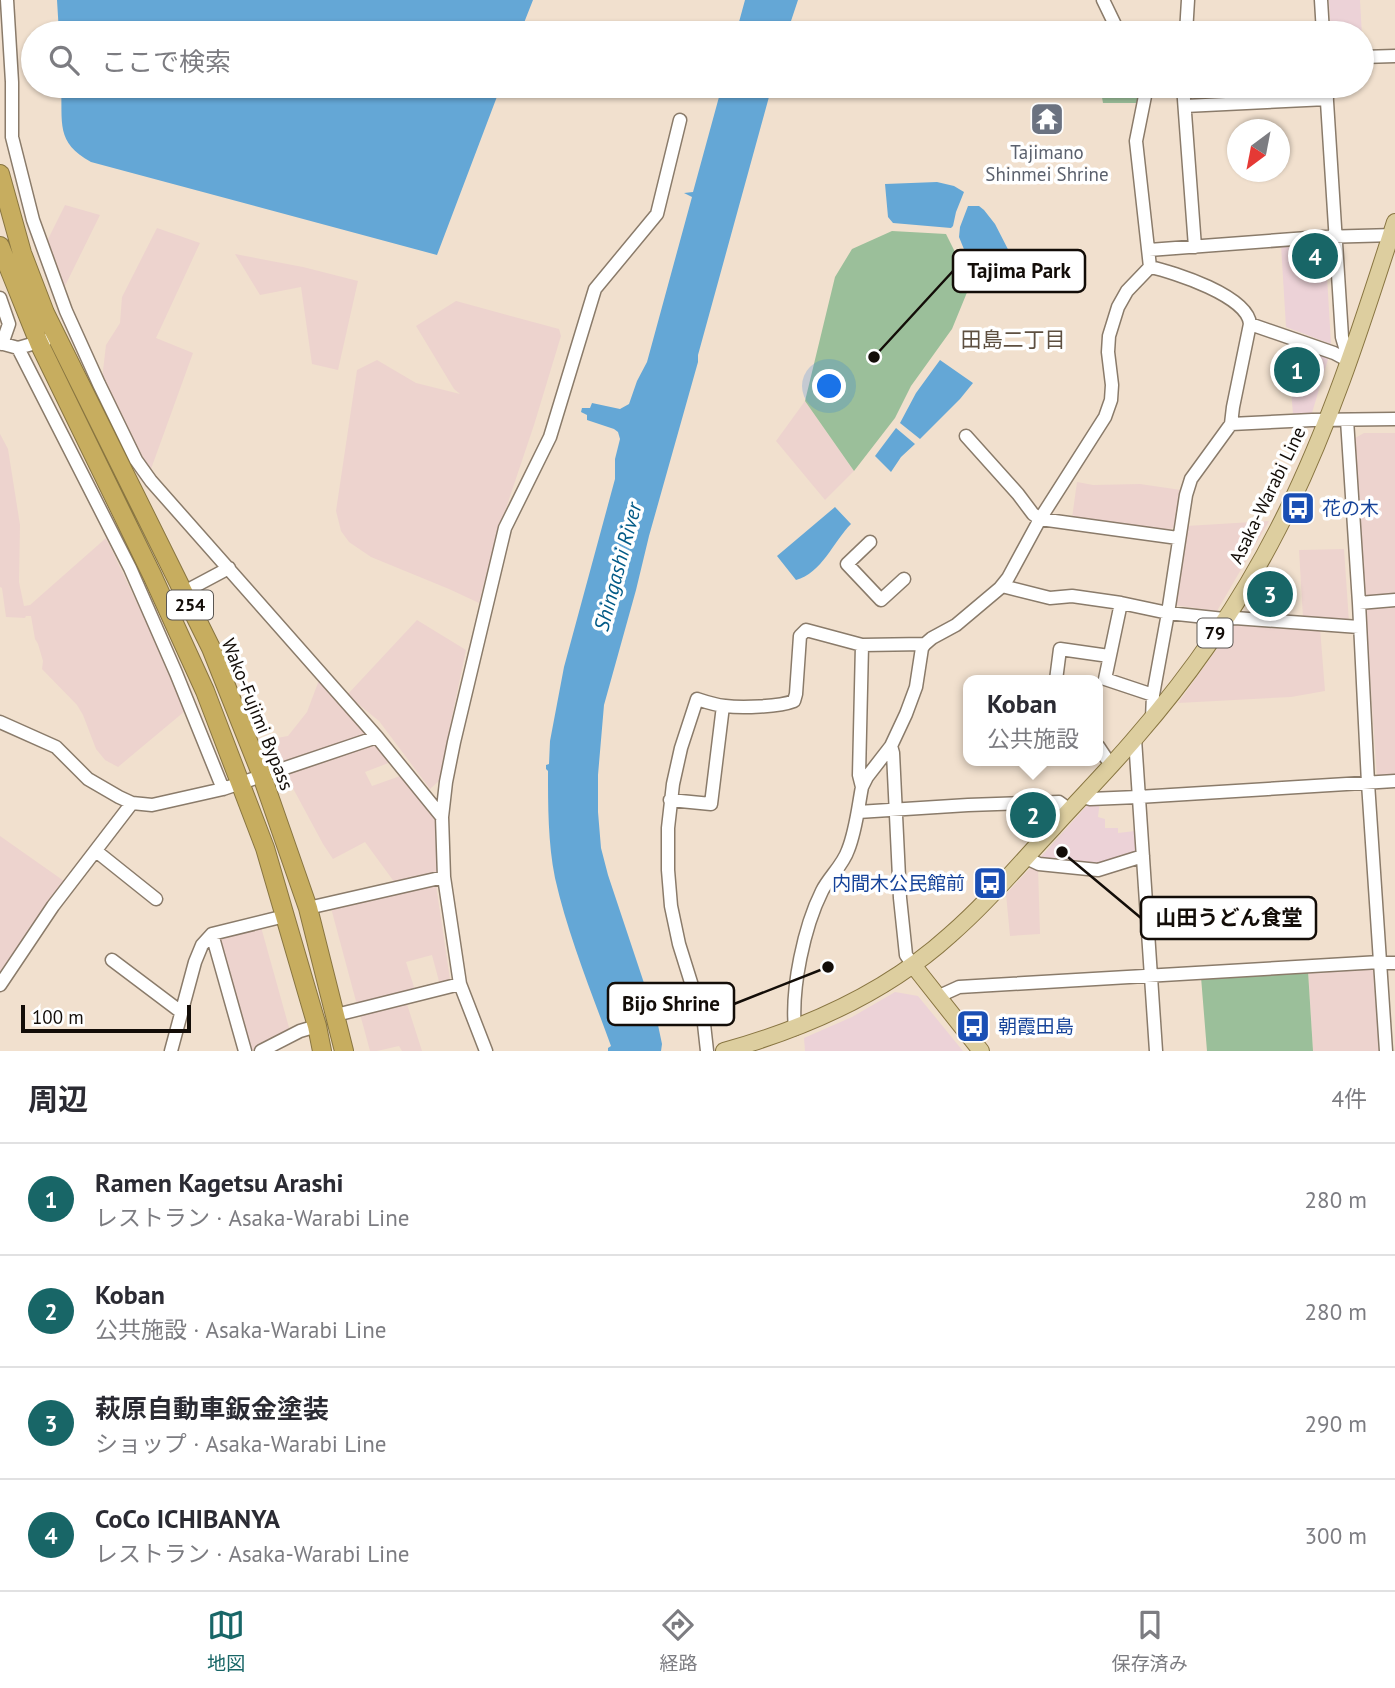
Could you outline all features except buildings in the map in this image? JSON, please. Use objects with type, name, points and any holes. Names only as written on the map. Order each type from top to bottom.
[{"type":"highway","name":"Wako-Fujimi Bypass","points":[[0,174],[22,253],[45,313],[211,648],[262,776],[308,908],[344,1051]]},
{"type":"highway","name":"254","points":[[0,246],[39,343],[152,575],[205,691],[231,786],[265,848],[322,1051]]},
{"type":"main road","name":"Asaka-Warabi Line","points":[[724,1051],[795,1028],[848,1005],[913,965],[969,918],[1152,719],[1224,619],[1278,529],[1349,361],[1394,231]]},
{"type":"main road","points":[[913,965],[981,1051]]},
{"type":"street","points":[[7,0],[12,137],[33,220],[66,310],[142,470],[377,737],[442,817]]},
{"type":"street","points":[[1103,0],[1113,21]]},
{"type":"street","points":[[1187,21],[1188,0]]},
{"type":"street","points":[[1321,0],[1322,21]]},
{"type":"street","points":[[1374,57],[1395,56]]},
{"type":"street","points":[[707,1051],[704,1024],[685,966],[671,906],[668,859],[670,800],[677,764],[697,699],[723,706],[740,707],[794,701],[800,636],[806,630],[862,645],[925,644],[956,625],[1008,578],[1040,519],[1105,417],[1111,400],[1112,385],[1109,336],[1126,291],[1150,267],[1136,141],[1145,98]]},
{"type":"street","points":[[1184,98],[1195,247]]},
{"type":"street","points":[[1185,106],[1266,98]]},
{"type":"street","points":[[1327,98],[1342,337],[1349,361]]},
{"type":"street","points":[[486,1051],[460,984],[444,877],[442,817],[454,742],[505,528],[550,437],[595,289],[657,214],[680,120]]},
{"type":"street","points":[[1149,250],[1394,231]]},
{"type":"street","points":[[1150,267],[1194,280],[1220,293],[1250,316],[1231,424],[1191,479],[1186,495],[1153,695],[1152,719]]},
{"type":"street","points":[[0,298],[9,324],[1,343],[18,348],[56,335]]},
{"type":"street","points":[[1250,324],[1334,353],[1349,361]]},
{"type":"street","points":[[18,348],[130,568],[176,673],[231,786]]},
{"type":"street","points":[[1231,424],[1395,419]]},
{"type":"street","points":[[1347,420],[1386,1051]]},
{"type":"street","points":[[966,436],[1018,494],[1032,514],[1040,519],[1178,538]]},
{"type":"street","points":[[870,542],[847,564],[881,600],[904,579]]},
{"type":"street","points":[[184,592],[229,568]]},
{"type":"street","points":[[1002,586],[1050,597],[1072,596],[1168,613],[1359,627]]},
{"type":"street","points":[[1359,603],[1395,600]]},
{"type":"street","points":[[1121,603],[1105,679],[1153,695]]},
{"type":"street","points":[[795,1028],[793,1016],[806,936],[821,894],[847,854],[862,787],[891,746],[906,713],[916,687],[925,644]]},
{"type":"street","points":[[862,645],[859,775],[862,787]]},
{"type":"street","points":[[1057,675],[1060,649],[1109,656]]},
{"type":"street","points":[[670,800],[711,804],[723,706]]},
{"type":"street","points":[[0,722],[56,747],[88,779],[132,803],[152,805],[231,786],[377,737]]},
{"type":"street","points":[[1135,739],[1156,1051]]},
{"type":"street","points":[[891,746],[900,898],[906,955],[913,965]]},
{"type":"street","points":[[1103,754],[1112,763]]},
{"type":"street","points":[[1082,797],[1138,797],[1395,781]]},
{"type":"street","points":[[858,812],[1059,802],[1070,810]]},
{"type":"street","points":[[0,985],[54,906],[132,803]]},
{"type":"street","points":[[96,851],[156,899]]},
{"type":"street","points":[[1026,858],[1039,864],[1098,870],[1143,856]]},
{"type":"street","points":[[308,908],[444,877]]},
{"type":"street","points":[[171,1051],[202,945],[212,934],[285,916]]},
{"type":"street","points":[[212,934],[245,1051]]},
{"type":"street","points":[[112,960],[181,1012]]},
{"type":"street","points":[[937,997],[959,987],[1395,963]]},
{"type":"street","points":[[336,1015],[460,984]]},
{"type":"street","points":[[261,1051],[300,1031],[317,1026]]},
{"type":"shaded area","points":[[1329,0],[1360,0],[1361,21],[1330,21]]},
{"type":"shaded area","points":[[65,205],[100,215],[63,290],[45,245]]},
{"type":"shaded area","points":[[157,228],[200,243],[156,338],[193,353],[151,469],[143,463],[102,379],[106,345],[120,323],[122,297]]},
{"type":"shaded area","points":[[1325,242],[1331,344],[1286,327],[1281,245]]},
{"type":"shaded area","points":[[235,254],[358,281],[338,370],[312,364],[301,287],[260,295]]},
{"type":"shaded area","points":[[456,301],[559,329],[561,336],[495,541],[479,603],[371,557],[349,542],[341,531],[336,511],[357,370],[377,360],[416,383],[460,394],[454,389],[416,326]]},
{"type":"shaded area","points":[[1287,341],[1329,356],[1312,413],[1293,414]]},
{"type":"shaded area","points":[[805,401],[854,471],[825,500],[776,441]]},
{"type":"shaded area","points":[[1364,433],[1395,433],[1395,596],[1364,598],[1355,438]]},
{"type":"shaded area","points":[[0,434],[8,449],[20,525],[19,582],[24,606],[30,605],[106,538],[185,711],[118,767],[105,760],[96,749],[77,705],[42,669],[43,661],[31,616],[6,617],[0,587]]},
{"type":"shaded area","points":[[1077,482],[1093,485],[1140,484],[1181,490],[1174,527],[1169,530],[1072,518]]},
{"type":"shaded area","points":[[1269,521],[1217,611],[1173,605],[1186,526]]},
{"type":"shaded area","points":[[1344,549],[1349,622],[1303,618],[1299,550]]},
{"type":"shaded area","points":[[1395,604],[1395,777],[1377,778],[1365,606]]},
{"type":"shaded area","points":[[417,620],[466,650],[442,778],[430,789],[379,721],[347,695]]},
{"type":"shaded area","points":[[1236,622],[1320,628],[1325,691],[1291,697],[1178,703]]},
{"type":"shaded area","points":[[319,680],[367,736],[280,763],[271,739],[288,736],[307,712]]},
{"type":"shaded area","points":[[373,742],[391,762],[365,772],[372,786],[403,775],[436,816],[436,874],[395,883],[365,842],[333,859],[288,779],[285,771]]},
{"type":"shaded area","points":[[1100,801],[1098,817],[1105,819],[1105,828],[1118,828],[1118,833],[1135,831],[1136,853],[1096,867],[1039,859],[1089,803]]},
{"type":"shaded area","points":[[0,836],[64,881],[0,974]]},
{"type":"shaded area","points":[[1031,867],[1038,867],[1040,934],[1010,936],[1006,894]]},
{"type":"shaded area","points":[[436,885],[450,979],[448,984],[440,985],[432,955],[406,962],[415,990],[357,1005],[331,908],[394,891]]},
{"type":"shaded area","points":[[261,927],[290,1031],[251,1051],[248,1049],[217,941],[220,937]]},
{"type":"shaded area","points":[[1371,967],[1375,970],[1380,1051],[1313,1051],[1308,971]]},
{"type":"shaded area","points":[[895,992],[918,996],[963,1051],[805,1051],[804,1038],[852,1017]]},
{"type":"shaded area","points":[[406,1001],[422,1051],[402,1051],[399,1046],[370,1051],[360,1014]]},
{"type":"green space","points":[[1102,98],[1139,98],[1138,103],[1103,103]]},
{"type":"green space","points":[[892,231],[946,234],[962,266],[968,290],[952,329],[911,386],[895,418],[854,471],[805,401],[835,277],[852,249]]},
{"type":"green space","points":[[1308,971],[1313,1051],[1207,1051],[1201,977]]},
{"type":"water","points":[[57,0],[533,0],[525,21],[58,21]]},
{"type":"water","points":[[745,0],[798,0],[791,21],[739,21]]},
{"type":"water","points":[[61,98],[496,98],[437,255],[91,162],[71,147],[66,139]]},
{"type":"water","name":"Shingashi River","points":[[719,98],[769,98],[604,705],[598,775],[601,848],[662,1044],[661,1051],[608,1051],[611,1046],[573,942],[555,878],[546,765],[549,764],[550,741],[564,667],[615,479],[615,459],[620,439],[614,429],[587,420],[587,415],[581,412],[582,408],[590,408],[592,403],[620,409],[629,404],[647,362],[692,197],[684,193],[693,192]]},
{"type":"water","points":[[937,182],[954,186],[964,192],[951,228],[893,223],[888,217],[885,184]]},
{"type":"water","points":[[968,206],[979,206],[995,224],[1014,261],[1015,279],[1012,284],[982,292],[977,289],[959,237]]},
{"type":"water","points":[[940,360],[973,383],[920,439],[900,423],[916,393]]},
{"type":"water","points":[[896,428],[915,444],[901,457],[891,472],[875,456]]},
{"type":"water","points":[[835,507],[851,524],[820,564],[805,577],[796,580],[777,556]]},
{"type":"place","name":"Tajimano Shinmei Shrine","points":[[1047,119]]},
{"type":"place","name":"CoCo ICHIBANYA","points":[[1315,256]]},
{"type":"place","name":"Tajima Park","points":[[874,357]]},
{"type":"place","name":"Ramen Kagetsu Arashi","points":[[1297,370]]},
{"type":"place","name":"花の木","points":[[1298,508]]},
{"type":"place","name":"萩原自動車鈑金塗装","points":[[1270,594]]},
{"type":"place","name":"Koban","points":[[1033,815]]},
{"type":"place","name":"山田うどん食堂","points":[[1062,852]]},
{"type":"place","name":"内間木公民館前","points":[[990,883]]},
{"type":"place","name":"Bijo Shrine","points":[[828,967]]},
{"type":"place","name":"朝霞田島","points":[[973,1026]]},
{"type":"district","name":"田島二丁目","points":[[1013,340]]}]
